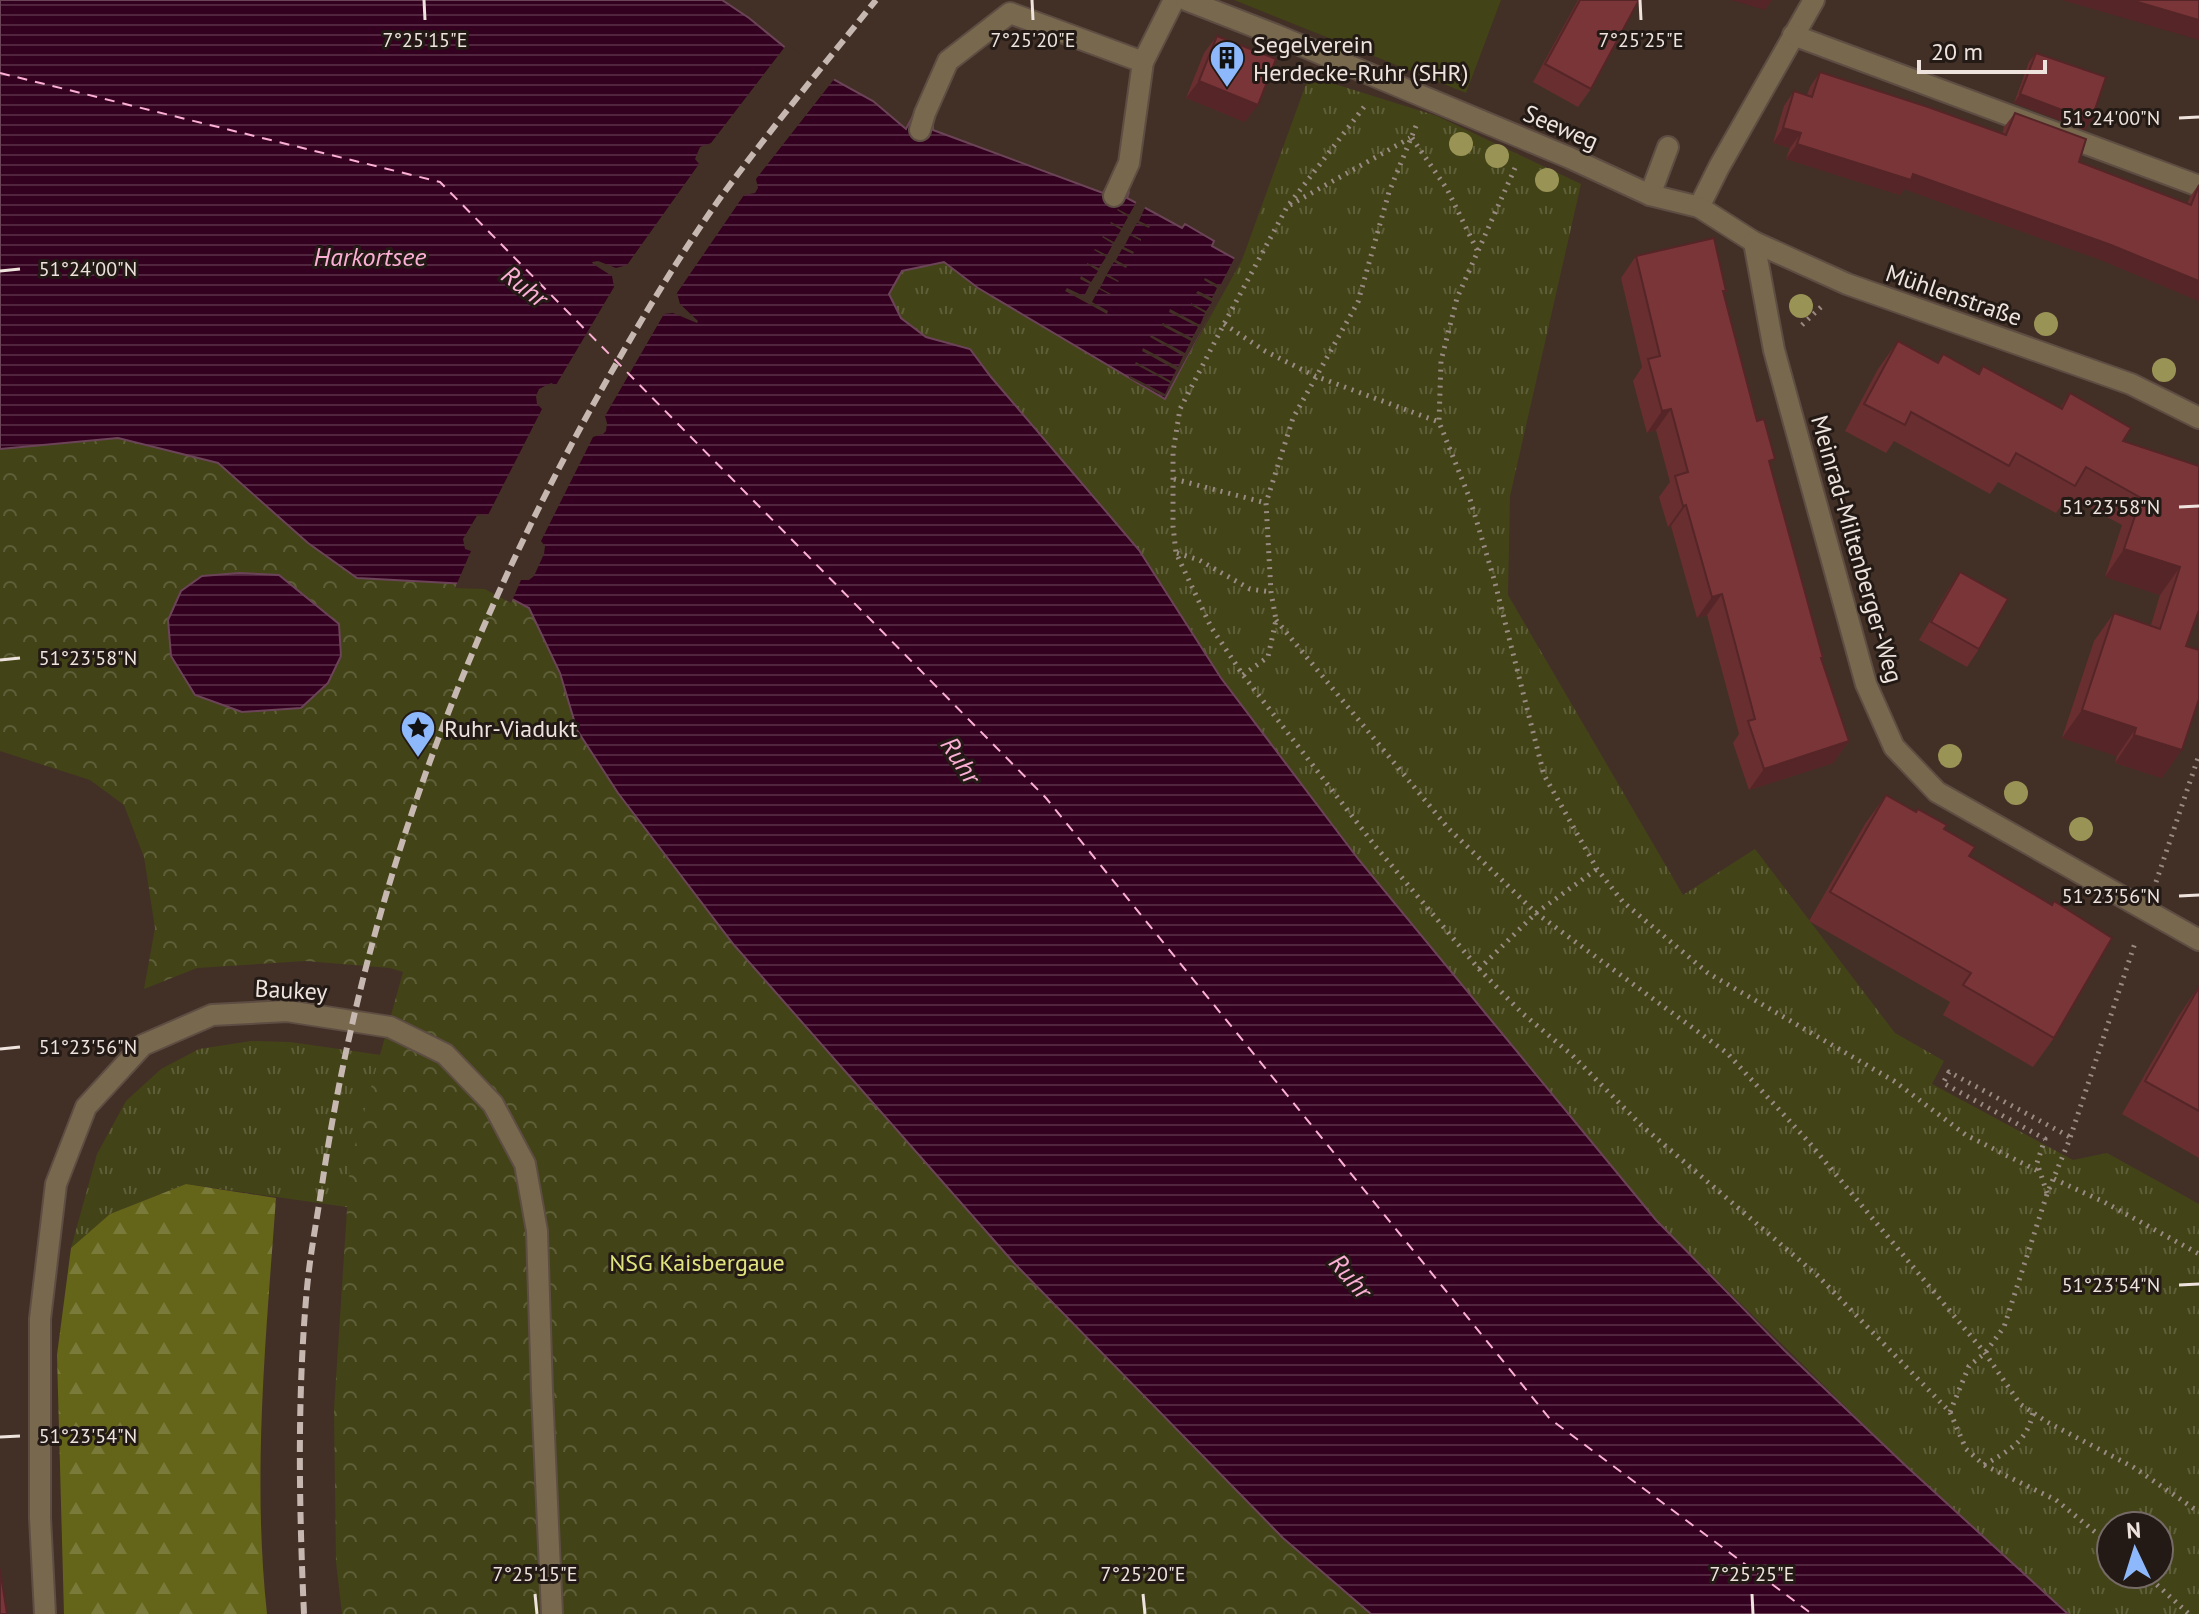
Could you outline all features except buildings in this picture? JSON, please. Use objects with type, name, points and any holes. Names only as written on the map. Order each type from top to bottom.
[{"type":"street","points":[[1114,196],[1129,163],[1143,62],[1174,0]]},
{"type":"street","name":"Seeweg","points":[[1186,0],[1570,158],[1650,195],[1699,207]]},
{"type":"street","points":[[1699,207],[1814,0]]},
{"type":"street","points":[[920,130],[948,61],[1010,13],[1143,62]]},
{"type":"street","points":[[1793,35],[2199,186]]},
{"type":"street","points":[[1650,195],[1668,147]]},
{"type":"street","name":"Mühlenstraße","points":[[1699,207],[1754,242],[1847,284],[2131,384],[2199,418]]},
{"type":"street","name":"Meinrad-Miltenberger-Weg","points":[[1754,242],[1774,350],[1866,684],[1894,747],[1937,792],[2199,940]]},
{"type":"street","name":"Baukey","points":[[45,1614],[40,1518],[40,1319],[56,1184],[86,1107],[143,1045],[212,1015],[287,1011],[390,1027],[445,1054],[493,1104],[525,1164],[537,1231],[552,1614]]},
{"type":"path","points":[[1384,81],[1287,207],[1180,409],[1173,452],[1176,553],[1211,627],[1243,675],[1376,847],[1479,969],[1522,1013],[1572,1055],[1641,1125],[1818,1276],[1950,1412],[1966,1449],[1984,1465],[2056,1500],[2095,1532]]},
{"type":"path","points":[[1287,207],[1411,137]]},
{"type":"path","points":[[1411,137],[1447,189],[1477,250]]},
{"type":"path","points":[[1243,675],[1268,657],[1276,620],[1271,592],[1266,503],[1293,418],[1358,302],[1389,192],[1411,137]]},
{"type":"path","points":[[1527,142],[1457,298],[1441,361],[1439,422],[1470,499],[1494,579],[1544,775],[1597,869],[1623,902],[1708,973],[1894,1081],[1966,1135],[2040,1172]]},
{"type":"path","points":[[1774,350],[1847,284]]},
{"type":"path","points":[[1224,324],[1265,351],[1315,376],[1439,422]]},
{"type":"path","points":[[1174,479],[1266,503]]},
{"type":"path","points":[[1176,553],[1199,560],[1250,589],[1271,592]]},
{"type":"path","points":[[1276,620],[1448,828],[1536,913],[1727,1053],[1807,1140],[1985,1353],[2020,1404],[2133,1467],[2199,1512]]},
{"type":"path","points":[[1950,1412],[1969,1366],[1985,1353],[2004,1327],[2199,755]]},
{"type":"path","points":[[1479,969],[1536,913],[1597,869]]},
{"type":"path","points":[[2047,1194],[2037,1163],[2045,1139],[1943,1083],[1949,1072],[2070,1137]]},
{"type":"path","points":[[2054,1179],[2104,1202],[2199,1254]]},
{"type":"path","points":[[1984,1465],[2024,1437],[2033,1413]]},
{"type":"path","points":[[2163,1590],[2189,1614]]},
{"type":"green space","points":[[1234,0],[1501,0],[1466,93]]},
{"type":"green space","points":[[1309,76],[1437,116],[1581,184],[1510,496],[1508,595],[1683,895],[1755,849],[1895,1033],[1944,1061],[1932,1084],[2073,1160],[2107,1153],[2199,1204],[2199,1614],[2068,1614],[1906,1466],[1656,1220],[1359,860],[1221,678],[1139,550],[991,377],[971,349],[926,337],[901,318],[889,294],[902,271],[944,262],[978,288],[1165,398],[1242,260]]},
{"type":"green space","name":"NSG Kaisbergaue","points":[[0,289],[358,380],[1474,1614],[342,1614],[336,1562],[334,1410],[350,1163],[403,972],[390,968],[305,961],[197,968],[144,989],[155,928],[144,857],[124,805],[90,780],[0,751]]},
{"type":"green space","points":[[251,1041],[290,1042],[381,1055],[472,1225],[186,1184],[110,1214],[71,1248],[97,1154],[126,1101],[161,1069],[199,1049]]},
{"type":"green space","points":[[186,1184],[276,1198],[261,1458],[267,1614],[64,1614],[57,1355],[71,1248],[110,1214]]},
{"type":"water","points":[[0,0],[722,0],[804,63],[873,101],[906,129],[916,110],[933,116],[933,130],[1103,193],[1108,184],[1129,192],[1127,198],[1182,228],[1185,224],[1214,241],[1212,246],[1237,260],[1165,399],[978,288],[944,262],[902,271],[889,294],[901,318],[926,337],[970,349],[1139,550],[1221,678],[1359,860],[1656,1220],[1784,1350],[2068,1614],[1371,1614],[1283,1538],[1014,1263],[734,945],[618,793],[577,730],[560,673],[529,608],[486,585],[357,578],[308,543],[218,463],[118,438],[0,449]]},
{"type":"water","points":[[239,573],[279,575],[339,624],[341,656],[328,683],[301,708],[242,712],[195,695],[171,656],[168,620],[181,591],[202,576]]},
{"type":"pier","points":[[787,44],[806,59],[843,79],[835,78],[756,179],[758,188],[755,193],[744,195],[677,293],[680,304],[697,323],[673,313],[664,314],[605,416],[606,431],[593,437],[541,541],[545,546],[544,554],[534,576],[521,580],[511,603],[485,589],[455,588],[471,551],[465,549],[463,539],[478,514],[488,515],[542,409],[537,404],[539,389],[551,383],[556,385],[614,287],[612,276],[592,262],[598,261],[616,268],[627,265],[699,164],[695,159],[700,147],[711,143]]},
{"type":"pier","points":[[1137,201],[1146,205],[1139,221],[1150,226],[1137,223],[1131,234],[1141,241],[1130,235],[1124,247],[1133,254],[1122,249],[1116,260],[1126,268],[1114,262],[1107,274],[1119,281],[1106,276],[1100,288],[1111,294],[1099,289],[1092,302],[1108,311],[1107,314],[1065,291],[1067,288],[1084,296],[1090,284],[1080,279],[1081,276],[1091,282],[1098,271],[1087,263],[1099,268],[1106,257],[1094,250],[1107,255],[1113,244],[1102,237],[1114,242],[1121,230],[1110,223],[1122,228],[1128,217],[1117,210],[1129,215]]},
{"type":"pier","points":[[1235,257],[1240,260],[1165,397],[1129,378],[1165,394],[1170,383],[1135,364],[1171,381],[1176,370],[1142,351],[1143,348],[1178,367],[1183,356],[1151,335],[1185,353],[1191,341],[1161,325],[1163,323],[1192,338],[1198,327],[1169,312],[1170,309],[1200,325],[1205,313],[1191,303],[1206,311],[1212,302],[1196,293],[1198,291],[1212,298],[1217,288],[1205,278],[1220,286]]},
{"type":"ferry route","points":[[0,73],[440,182],[1046,798],[1550,1419],[1812,1614]]},
{"type":"railway","points":[[304,1614],[300,1410],[311,1252],[338,1090],[361,989],[388,889],[420,790],[496,597],[541,504],[619,358],[718,201],[876,0]]},
{"type":"place","name":"Segelverein Herdecke-Ruhr (SHR)","points":[[1227,89]]},
{"type":"place","name":"Ruhr-Viadukt","points":[[418,759]]},
{"type":"water label","name":"Harkortsee","points":[[370,256]]},
{"type":"water label","name":"Ruhr","points":[[525,286]]},
{"type":"water label","name":"Ruhr","points":[[961,760]]},
{"type":"water label","name":"Ruhr","points":[[1351,1276]]}]
